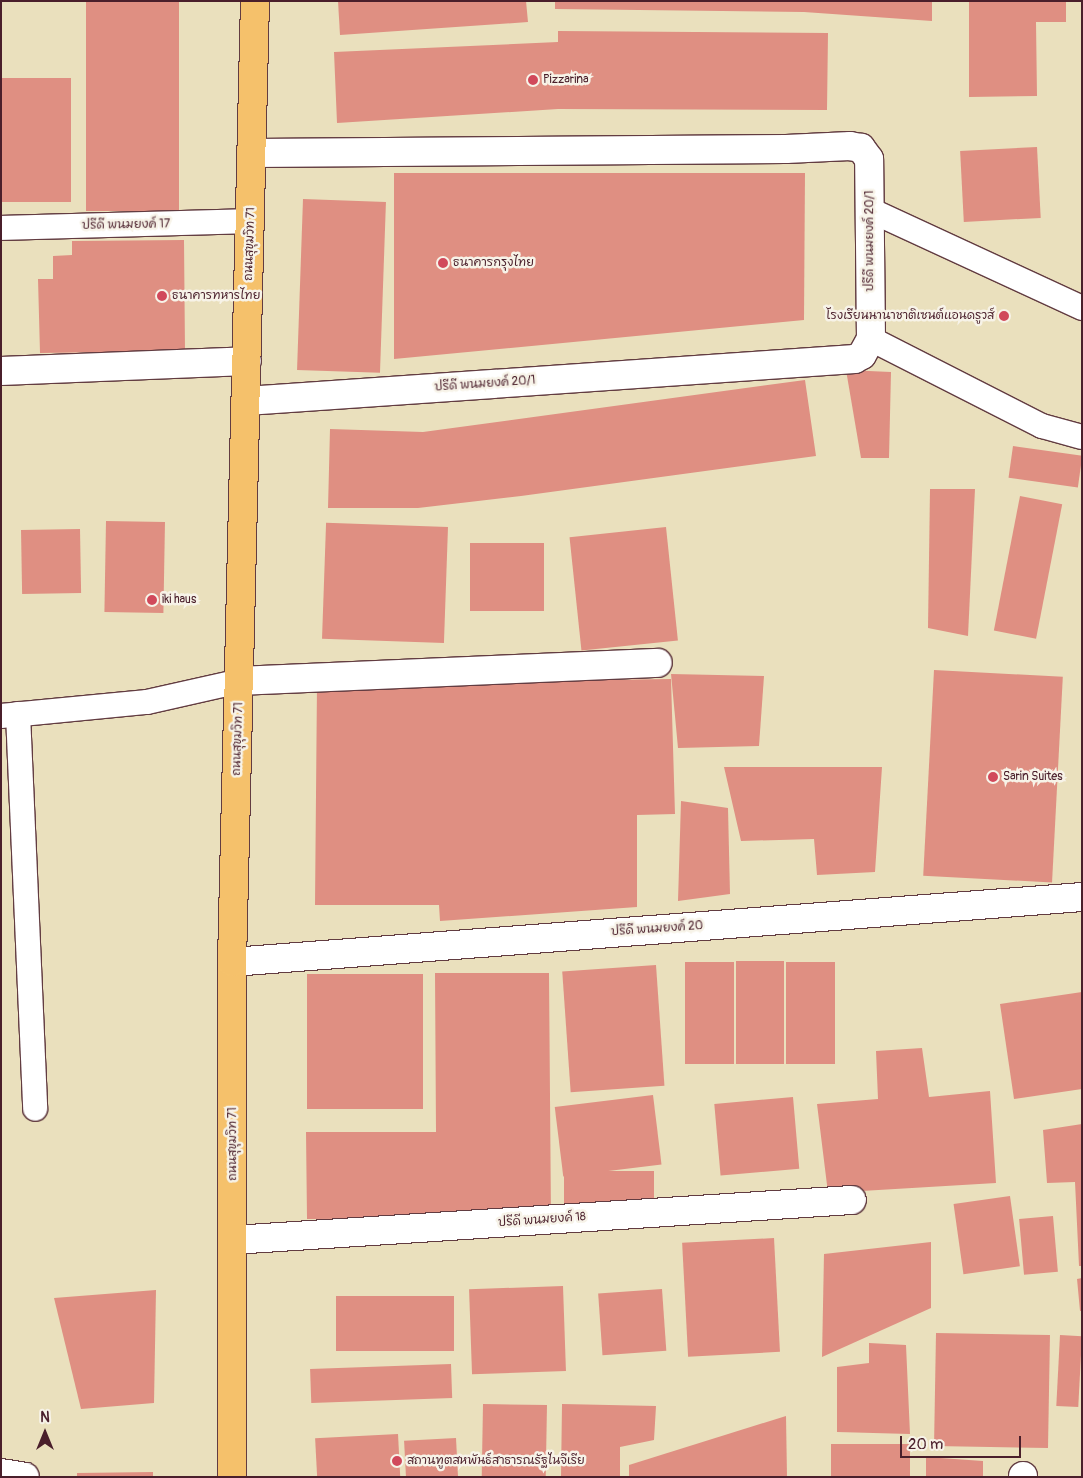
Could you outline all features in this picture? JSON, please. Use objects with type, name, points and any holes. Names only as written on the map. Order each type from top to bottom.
[{"type":"main road","name":"ถนนสุขุมวิท 71","points":[[232,1477],[232,962],[253,153],[255,1]]},
{"type":"street","name":"ปรีดี พนมยงค์ 20/1","points":[[246,400],[855,359],[862,355],[871,339],[869,159],[861,148],[850,146],[699,150],[253,153]]},
{"type":"street","points":[[1,371],[247,361]]},
{"type":"street","points":[[240,681],[658,663]]},
{"type":"street","name":"ปรีดี พนมยงค์ 20","points":[[232,962],[1082,897]]},
{"type":"street","name":"ปรีดี พนมยงค์ 18","points":[[233,1240],[852,1200]]},
{"type":"street","points":[[1,1473],[25,1477]]},
{"type":"lane","points":[[870,210],[1082,308]]},
{"type":"lane","name":"ปรีดี พนมยงค์ 17","points":[[1,228],[251,221]]},
{"type":"lane","points":[[871,339],[1042,426],[1082,437]]},
{"type":"lane","points":[[35,1109],[10,715],[146,702],[240,681]]},
{"type":"building","points":[[86,1],[179,1],[179,211],[86,211]]},
{"type":"building","points":[[338,1],[526,1],[528,22],[340,35]]},
{"type":"building","points":[[555,1],[932,1],[932,21],[804,12],[555,9]]},
{"type":"building","points":[[969,1],[1066,1],[1066,22],[1036,22],[1037,96],[969,97]]},
{"type":"building","points":[[558,31],[828,33],[827,110],[558,109],[337,123],[334,52],[558,42]]},
{"type":"building","points":[[1,78],[71,78],[71,202],[1,202]]},
{"type":"building","points":[[1037,147],[1041,218],[964,222],[960,151]]},
{"type":"building","points":[[394,173],[805,173],[804,320],[394,359]]},
{"type":"building","points":[[303,199],[386,202],[380,373],[297,370]]},
{"type":"building","points":[[184,240],[185,351],[40,353],[38,279],[53,279],[53,256],[72,255],[72,241]]},
{"type":"building","points":[[846,370],[891,372],[889,458],[861,458]]},
{"type":"building","points":[[805,380],[816,456],[418,508],[328,508],[330,429],[423,432]]},
{"type":"building","points":[[1013,446],[1082,456],[1078,487],[1009,478]]},
{"type":"building","points":[[930,489],[975,489],[968,636],[928,628]]},
{"type":"building","points":[[1020,496],[1062,504],[1036,639],[994,630]]},
{"type":"building","points":[[106,521],[165,522],[163,613],[104,612]]},
{"type":"building","points":[[326,523],[448,527],[444,643],[322,639]]},
{"type":"building","points":[[666,527],[678,640],[581,651],[570,537]]},
{"type":"building","points":[[80,529],[81,593],[22,594],[21,530]]},
{"type":"building","points":[[470,543],[544,543],[544,611],[470,611]]},
{"type":"building","name":"Sarin Suites","points":[[934,670],[1063,677],[1052,882],[923,876]]},
{"type":"building","points":[[671,674],[764,676],[759,746],[678,748]]},
{"type":"building","points":[[671,679],[675,814],[637,815],[637,907],[440,921],[439,905],[315,905],[317,684]]},
{"type":"building","points":[[724,767],[882,767],[875,872],[817,875],[814,839],[741,841]]},
{"type":"building","points":[[681,801],[728,808],[730,894],[678,901]]},
{"type":"building","points":[[736,961],[784,961],[784,1064],[736,1064]]},
{"type":"building","points":[[685,962],[734,962],[734,1064],[685,1064]]},
{"type":"building","points":[[786,962],[835,962],[835,1064],[786,1064]]},
{"type":"building","points":[[656,965],[664,1086],[571,1092],[562,972]]},
{"type":"building","points":[[435,973],[549,973],[551,1218],[307,1219],[306,1132],[436,1132]]},
{"type":"building","points":[[307,974],[423,974],[423,1109],[307,1109]]},
{"type":"building","points":[[1082,992],[1082,1089],[1014,1099],[1000,1004]]},
{"type":"building","points":[[922,1048],[929,1097],[990,1091],[996,1183],[828,1193],[817,1104],[878,1099],[876,1051]]},
{"type":"building","points":[[653,1095],[662,1164],[563,1177],[555,1107]]},
{"type":"building","points":[[793,1097],[799,1169],[721,1176],[714,1104]]},
{"type":"building","points":[[1082,1124],[1082,1266],[1079,1266],[1075,1182],[1047,1183],[1043,1130]]},
{"type":"building","points":[[564,1171],[654,1171],[654,1203],[564,1203]]},
{"type":"building","points":[[1010,1196],[1020,1266],[963,1274],[954,1204]]},
{"type":"building","points":[[1053,1216],[1058,1272],[1024,1275],[1019,1219]]},
{"type":"building","points":[[774,1238],[780,1352],[688,1357],[682,1243]]},
{"type":"building","points":[[931,1242],[931,1308],[822,1357],[824,1254]]},
{"type":"building","points":[[1082,1278],[1082,1311],[1080,1311],[1077,1279]]},
{"type":"building","points":[[563,1286],[566,1371],[472,1374],[469,1289]]},
{"type":"building","points":[[662,1289],[666,1351],[602,1355],[598,1293]]},
{"type":"building","points":[[156,1290],[154,1403],[81,1409],[54,1298]]},
{"type":"building","points":[[336,1296],[454,1296],[454,1351],[336,1351]]},
{"type":"building","points":[[936,1333],[1050,1335],[1048,1448],[934,1446]]},
{"type":"building","points":[[1060,1335],[1082,1336],[1078,1407],[1056,1406]]},
{"type":"building","points":[[869,1343],[906,1345],[910,1434],[837,1432],[837,1367],[869,1363]]},
{"type":"building","points":[[451,1364],[452,1398],[311,1403],[310,1369]]},
{"type":"building","points":[[483,1404],[547,1405],[546,1477],[482,1477]]},
{"type":"building","points":[[562,1404],[656,1406],[654,1440],[620,1447],[620,1477],[561,1477]]},
{"type":"building","points":[[786,1416],[787,1477],[629,1477],[629,1465]]},
{"type":"building","points":[[398,1434],[400,1477],[317,1477],[315,1438]]},
{"type":"building","points":[[456,1438],[458,1477],[406,1477],[404,1441]]},
{"type":"building","points":[[831,1444],[910,1444],[910,1477],[831,1477]]},
{"type":"building","points":[[926,1457],[983,1461],[983,1477],[926,1477]]},
{"type":"building","points":[[153,1472],[153,1477],[77,1477],[77,1473]]},
{"type":"place","name":"Pizzarina","points":[[533,80]]},
{"type":"place","name":"ธนาคารกรุงไทย","points":[[443,263]]},
{"type":"place","name":"ธนาคารทหารไทย","points":[[162,296]]},
{"type":"place","name":"โรงเรียนนานาชาติเซนต์แอนดรูวส์","points":[[1004,316]]},
{"type":"place","name":"iki haus","points":[[152,600]]},
{"type":"place","name":"Sarin Suites","points":[[993,777]]},
{"type":"place","name":"สถานทูตสหพันธ์สาธารณรัฐไนจีเรีย","points":[[397,1461]]}]
